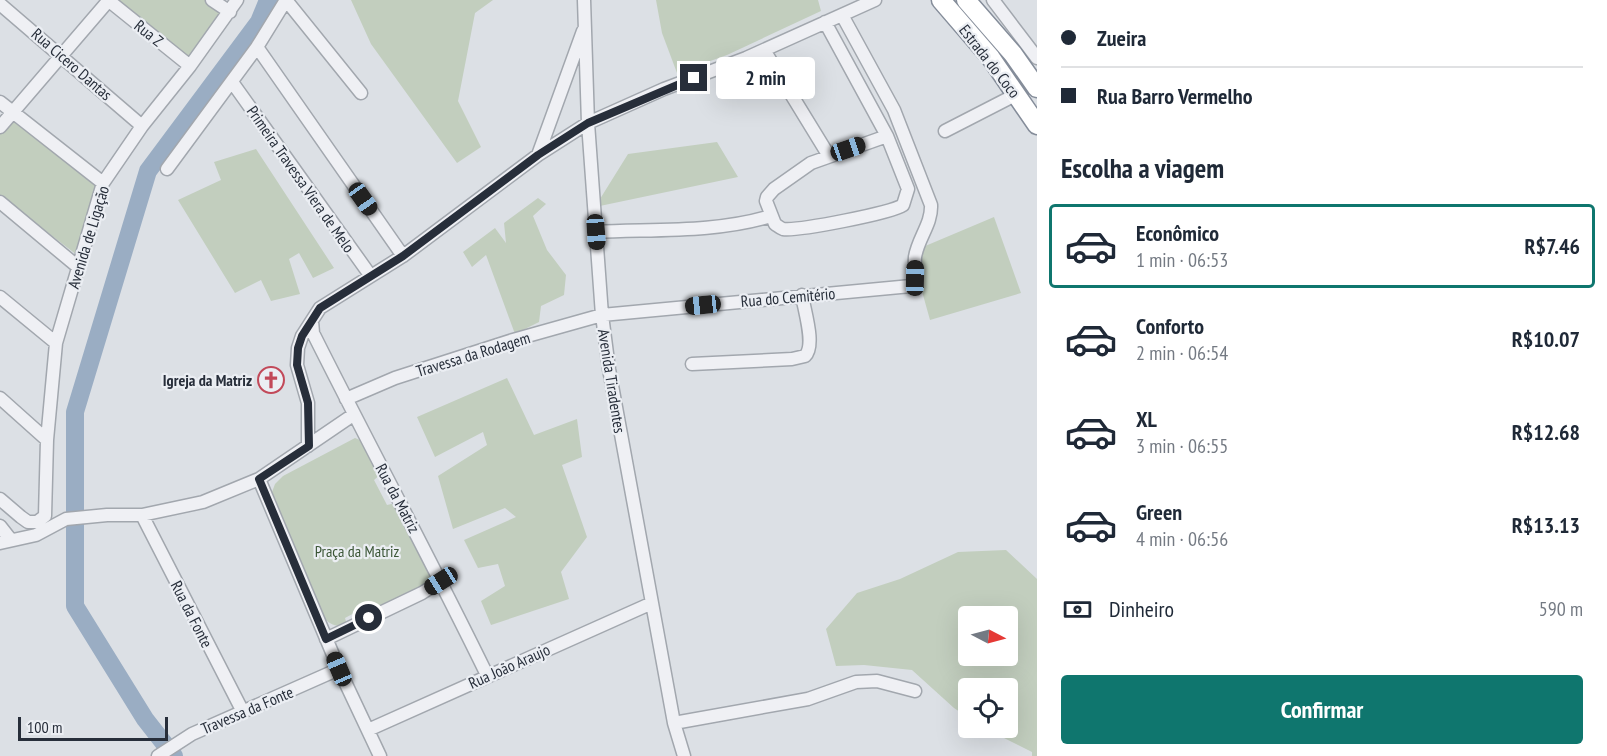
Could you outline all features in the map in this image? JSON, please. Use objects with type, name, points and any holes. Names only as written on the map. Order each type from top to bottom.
[{"type":"highway","name":"Estrada do Coco","points":[[941,0],[991,58],[1037,124]]},
{"type":"highway","name":"Estrada do Coco","points":[[966,0],[1012,54],[1037,88]]},
{"type":"street","points":[[0,127],[108,0]]},
{"type":"street","name":"Rua Z","points":[[108,0],[190,66]]},
{"type":"street","points":[[212,0],[230,12]]},
{"type":"street","name":"Avenida de Ligação","points":[[0,499],[28,522],[39,521],[45,514],[47,440],[56,343],[104,183],[142,126],[190,66],[237,0]]},
{"type":"street","points":[[167,169],[257,47],[286,0],[361,93]]},
{"type":"street","name":"Avenida Tiradentes","points":[[584,0],[588,123],[602,315],[609,369],[651,603],[675,723],[684,756]]},
{"type":"street","points":[[309,446],[308,403],[297,365],[302,336],[320,308],[403,256],[538,155],[588,123],[664,89],[764,50],[875,0]]},
{"type":"street","points":[[996,2],[1037,58]]},
{"type":"street","name":"Rua Cicero Dantas","points":[[0,4],[142,126]]},
{"type":"street","name":"Rua do Cemitério","points":[[602,315],[911,286],[914,281],[916,252],[930,218],[931,205],[894,110],[842,15]]},
{"type":"street","points":[[825,22],[887,136],[908,189],[903,205],[897,209],[812,226],[784,229],[775,224],[766,201],[774,189],[811,163],[887,136]]},
{"type":"street","points":[[538,155],[585,24]]},
{"type":"street","points":[[257,47],[403,256]]},
{"type":"street","points":[[764,50],[829,156]]},
{"type":"street","name":"Primeira Travessa Viera de Melo","points":[[232,82],[370,275]]},
{"type":"street","points":[[945,131],[1017,94]]},
{"type":"street","points":[[0,102],[104,183]]},
{"type":"street","points":[[0,202],[78,267]]},
{"type":"street","points":[[596,232],[747,224],[771,216]]},
{"type":"street","points":[[692,364],[792,359],[805,356],[811,348],[811,339],[802,295]]},
{"type":"street","points":[[0,297],[56,343]]},
{"type":"street","name":"Travessa da Rodagem","points":[[346,399],[395,378],[513,340],[602,315]]},
{"type":"street","name":"Rua da Matriz","points":[[312,321],[313,333],[353,415],[441,581],[487,675]]},
{"type":"street","points":[[0,398],[47,440]]},
{"type":"street","points":[[0,526],[6,542],[36,535],[68,519],[86,516],[142,515],[185,507],[259,479],[353,415]]},
{"type":"street","points":[[259,479],[339,669],[381,756]]},
{"type":"street","name":"Rua da Fonte","points":[[142,515],[243,712]]},
{"type":"street","points":[[326,639],[422,593],[441,581]]},
{"type":"street","name":"Rua João Araujo","points":[[368,730],[651,603]]},
{"type":"street","name":"Travessa da Fonte","points":[[162,753],[180,740],[339,669]]},
{"type":"street","points":[[675,723],[808,699],[856,682],[877,681],[915,691]]},
{"type":"green space","points":[[106,0],[216,0],[231,13],[191,66]]},
{"type":"green space","points":[[351,0],[493,0],[475,13],[458,101],[481,147],[457,163],[371,44]]},
{"type":"green space","points":[[656,0],[818,0],[821,11],[727,55],[677,73],[662,33]]},
{"type":"green space","points":[[13,119],[97,185],[77,255],[0,196],[0,134]]},
{"type":"green space","points":[[717,142],[738,177],[595,207],[628,154]]},
{"type":"green space","points":[[256,149],[334,268],[313,278],[299,253],[289,259],[300,294],[271,301],[261,280],[235,293],[178,200],[221,180],[214,162]]},
{"type":"green space","points":[[538,198],[546,204],[533,216],[547,250],[566,275],[564,295],[541,306],[539,322],[515,334],[486,255],[472,267],[463,252],[495,228],[506,243],[504,223]]},
{"type":"green space","points":[[994,217],[1021,293],[930,320],[911,252]]},
{"type":"green space","points":[[507,378],[534,435],[577,419],[582,457],[562,465],[587,537],[561,572],[569,599],[491,625],[481,601],[505,586],[498,564],[478,568],[464,540],[516,517],[505,508],[453,529],[438,476],[487,445],[483,432],[435,457],[417,417]]},
{"type":"green space","name":"Praça da Matriz","points":[[355,438],[365,442],[382,473],[374,480],[387,505],[396,503],[434,582],[378,611],[371,604],[345,618],[347,625],[338,626],[325,619],[272,492],[275,484],[283,476]]},
{"type":"green space","points":[[1006,550],[1037,579],[1037,756],[1032,756],[1032,752],[1004,738],[1018,738],[1018,678],[958,678],[958,711],[912,670],[864,665],[836,666],[826,629],[857,593],[900,579],[958,552]]},
{"type":"waterway","points":[[174,756],[145,719],[75,606],[75,412],[148,171],[259,22],[268,0]]},
{"type":"place","name":"Igreja da Matriz","points":[[271,380]]},
{"type":"route","points":[[369,618],[326,639],[259,479],[309,446],[308,403],[297,365],[298,348],[302,336],[316,312],[370,275],[403,256],[538,155],[588,123],[694,78]]}]
